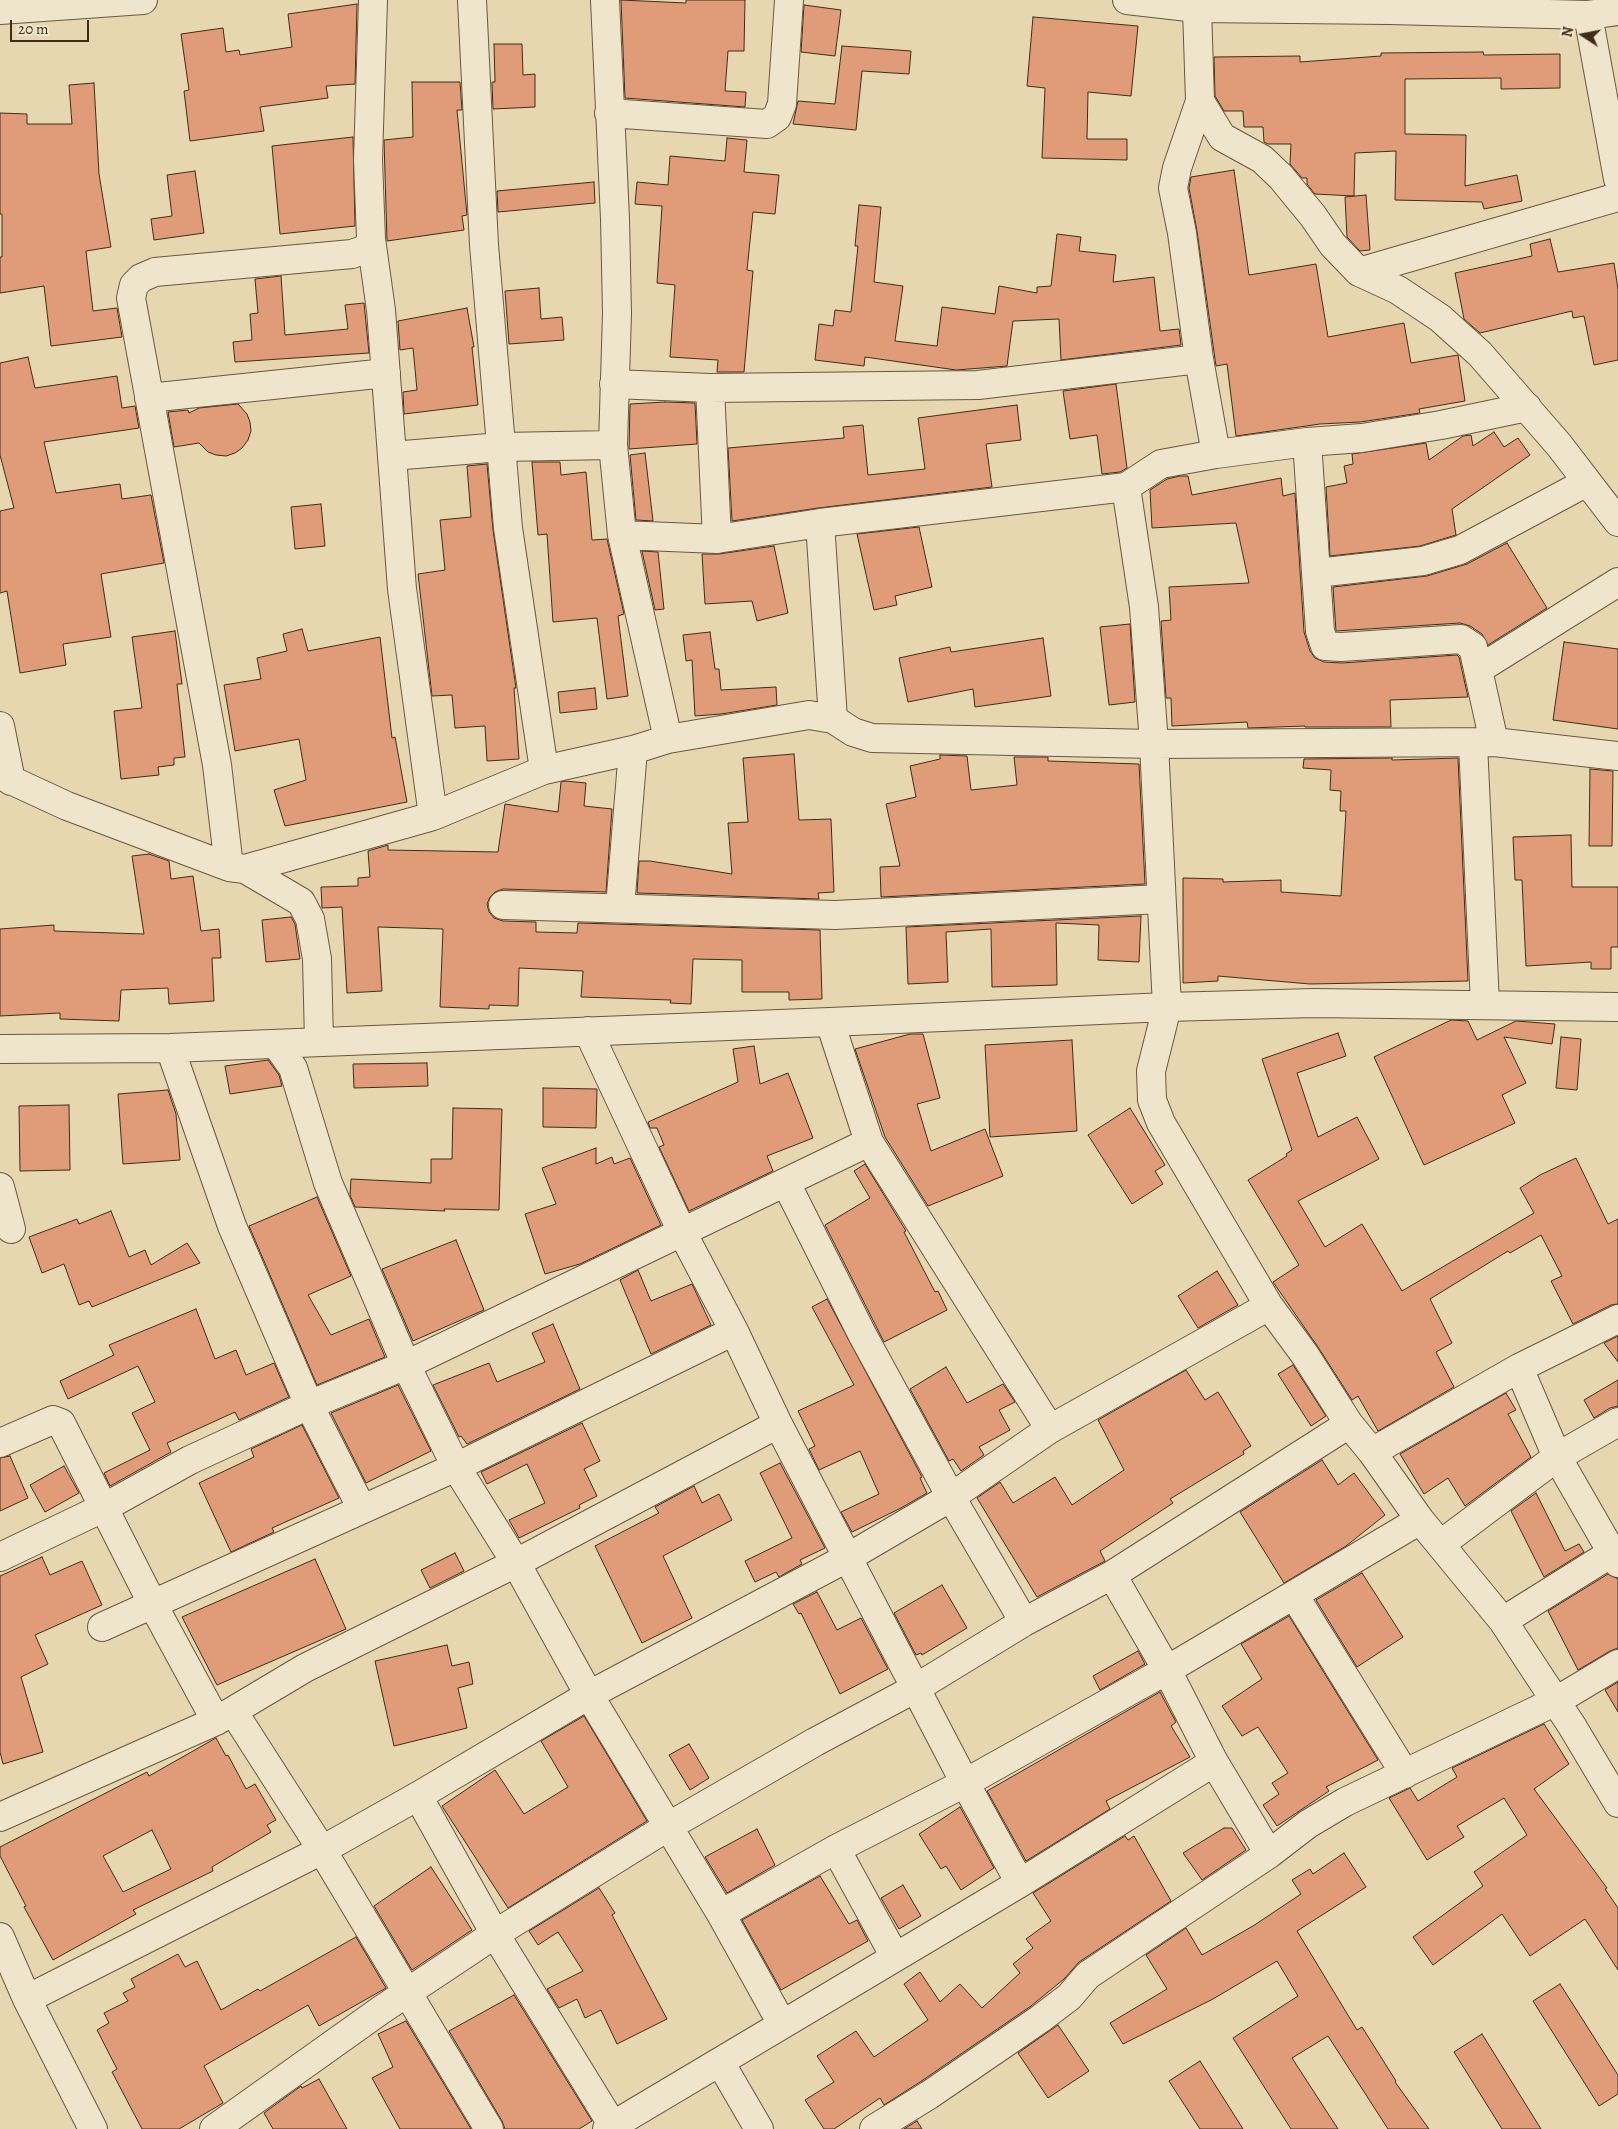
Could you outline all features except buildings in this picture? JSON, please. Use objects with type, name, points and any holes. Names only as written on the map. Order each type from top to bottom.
[{"type":"street","points":[[0,10],[143,0]]},
{"type":"street","points":[[373,0],[368,160],[372,239],[381,310],[402,589],[433,816]]},
{"type":"street","points":[[472,0],[484,245],[508,528],[544,770]]},
{"type":"street","points":[[605,0],[615,219],[616,295],[613,445],[622,535],[668,739]]},
{"type":"street","points":[[609,113],[767,124],[778,117],[782,104],[789,0]]},
{"type":"street","points":[[1127,0],[1197,8],[1389,5],[1588,15],[1618,11]]},
{"type":"street","points":[[1197,8],[1200,101],[1176,168],[1173,188],[1182,233],[1199,359],[1216,454]]},
{"type":"street","points":[[1588,15],[1618,179]]},
{"type":"street","points":[[1200,101],[1222,137],[1262,160],[1281,177],[1313,216],[1333,245],[1359,272],[1398,290],[1440,318],[1480,354],[1559,445],[1618,522]]},
{"type":"street","points":[[1359,272],[1618,197]]},
{"type":"street","points":[[237,868],[131,298],[134,285],[141,278],[155,272],[352,254],[363,250],[372,239]]},
{"type":"street","points":[[614,384],[710,388],[978,385],[1199,359]]},
{"type":"street","points":[[149,398],[386,373]]},
{"type":"street","points":[[710,388],[717,539]]},
{"type":"street","points":[[622,535],[717,539],[820,523],[1126,487],[1161,464],[1216,454],[1372,436],[1441,425],[1527,407]]},
{"type":"street","points":[[1307,442],[1320,631],[1325,646],[1341,647],[1460,639],[1473,647],[1479,669],[1484,742],[1485,1004]]},
{"type":"street","points":[[392,456],[501,447],[613,445]]},
{"type":"street","points":[[1317,573],[1423,561],[1460,550],[1587,482]]},
{"type":"street","points":[[1126,487],[1144,607],[1154,744],[1167,1007],[1151,1071],[1152,1100],[1161,1123],[1270,1306],[1305,1355],[1349,1424],[1372,1452],[1420,1520],[1503,1621],[1556,1701],[1618,1803]]},
{"type":"street","points":[[820,523],[833,719]]},
{"type":"street","points":[[1479,669],[1618,582]]},
{"type":"street","points":[[237,868],[433,816],[544,770],[633,750],[668,739],[809,715],[833,719],[853,732],[872,738],[1154,744],[1484,742],[1618,756]]},
{"type":"street","points":[[0,726],[6,778],[67,806],[237,868],[301,902],[310,919],[317,960],[319,1041]]},
{"type":"street","points":[[620,907],[633,750]]},
{"type":"street","points":[[503,905],[620,907],[835,915],[1161,899]]},
{"type":"street","points":[[0,1049],[170,1048],[1167,1007],[1314,1003],[1618,1007]]},
{"type":"street","points":[[830,1022],[869,1142],[1050,1428]]},
{"type":"street","points":[[588,1031],[682,1232],[734,1331],[778,1424],[965,1783],[1020,1884]]},
{"type":"street","points":[[276,1044],[293,1068],[328,1182],[406,1365],[456,1466],[516,1563],[589,1695],[721,1914],[782,2024]]},
{"type":"street","points":[[170,1048],[232,1226],[309,1406],[362,1509]]},
{"type":"street","points":[[0,1557],[105,1507],[190,1460],[309,1406],[406,1365],[869,1142]]},
{"type":"street","points":[[786,1183],[862,1334],[951,1497],[1024,1622]]},
{"type":"street","points":[[0,1187],[11,1229]]},
{"type":"street","points":[[27,1998],[322,1850],[589,1695],[847,1558],[951,1497],[1050,1428],[1270,1306]]},
{"type":"street","points":[[1372,1452],[1519,1368],[1618,1319]]},
{"type":"street","points":[[102,1627],[456,1466],[734,1331]]},
{"type":"street","points":[[1503,1621],[1616,1555],[1557,1457],[1519,1368]]},
{"type":"street","points":[[0,1443],[52,1420],[61,1423],[152,1603],[225,1716],[322,1850],[489,2129]]},
{"type":"street","points":[[1441,1544],[1557,1457],[1618,1422]]},
{"type":"street","points":[[0,1817],[225,1716],[305,1668],[516,1563],[778,1424]]},
{"type":"street","points":[[214,2129],[496,1934],[669,1826],[815,1742],[916,1688],[1024,1622],[1112,1575],[1349,1424]]},
{"type":"street","points":[[721,1914],[836,1849],[965,1783],[1167,1670],[1420,1520]]},
{"type":"street","points":[[1112,1575],[1167,1670],[1214,1762],[1269,1854]]},
{"type":"street","points":[[1294,1595],[1405,1774]]},
{"type":"street","points":[[874,2129],[929,2095],[1040,2019],[1069,1996],[1088,1975],[1269,1854],[1308,1824],[1338,1807],[1556,1701],[1618,1664]]},
{"type":"street","points":[[418,1796],[496,1934],[612,2128],[894,1957],[1020,1884],[1214,1762]]},
{"type":"street","points":[[836,1849],[894,1957]]},
{"type":"street","points":[[0,1936],[27,1998],[93,2129]]},
{"type":"street","points":[[720,2062],[760,2129]]}]
